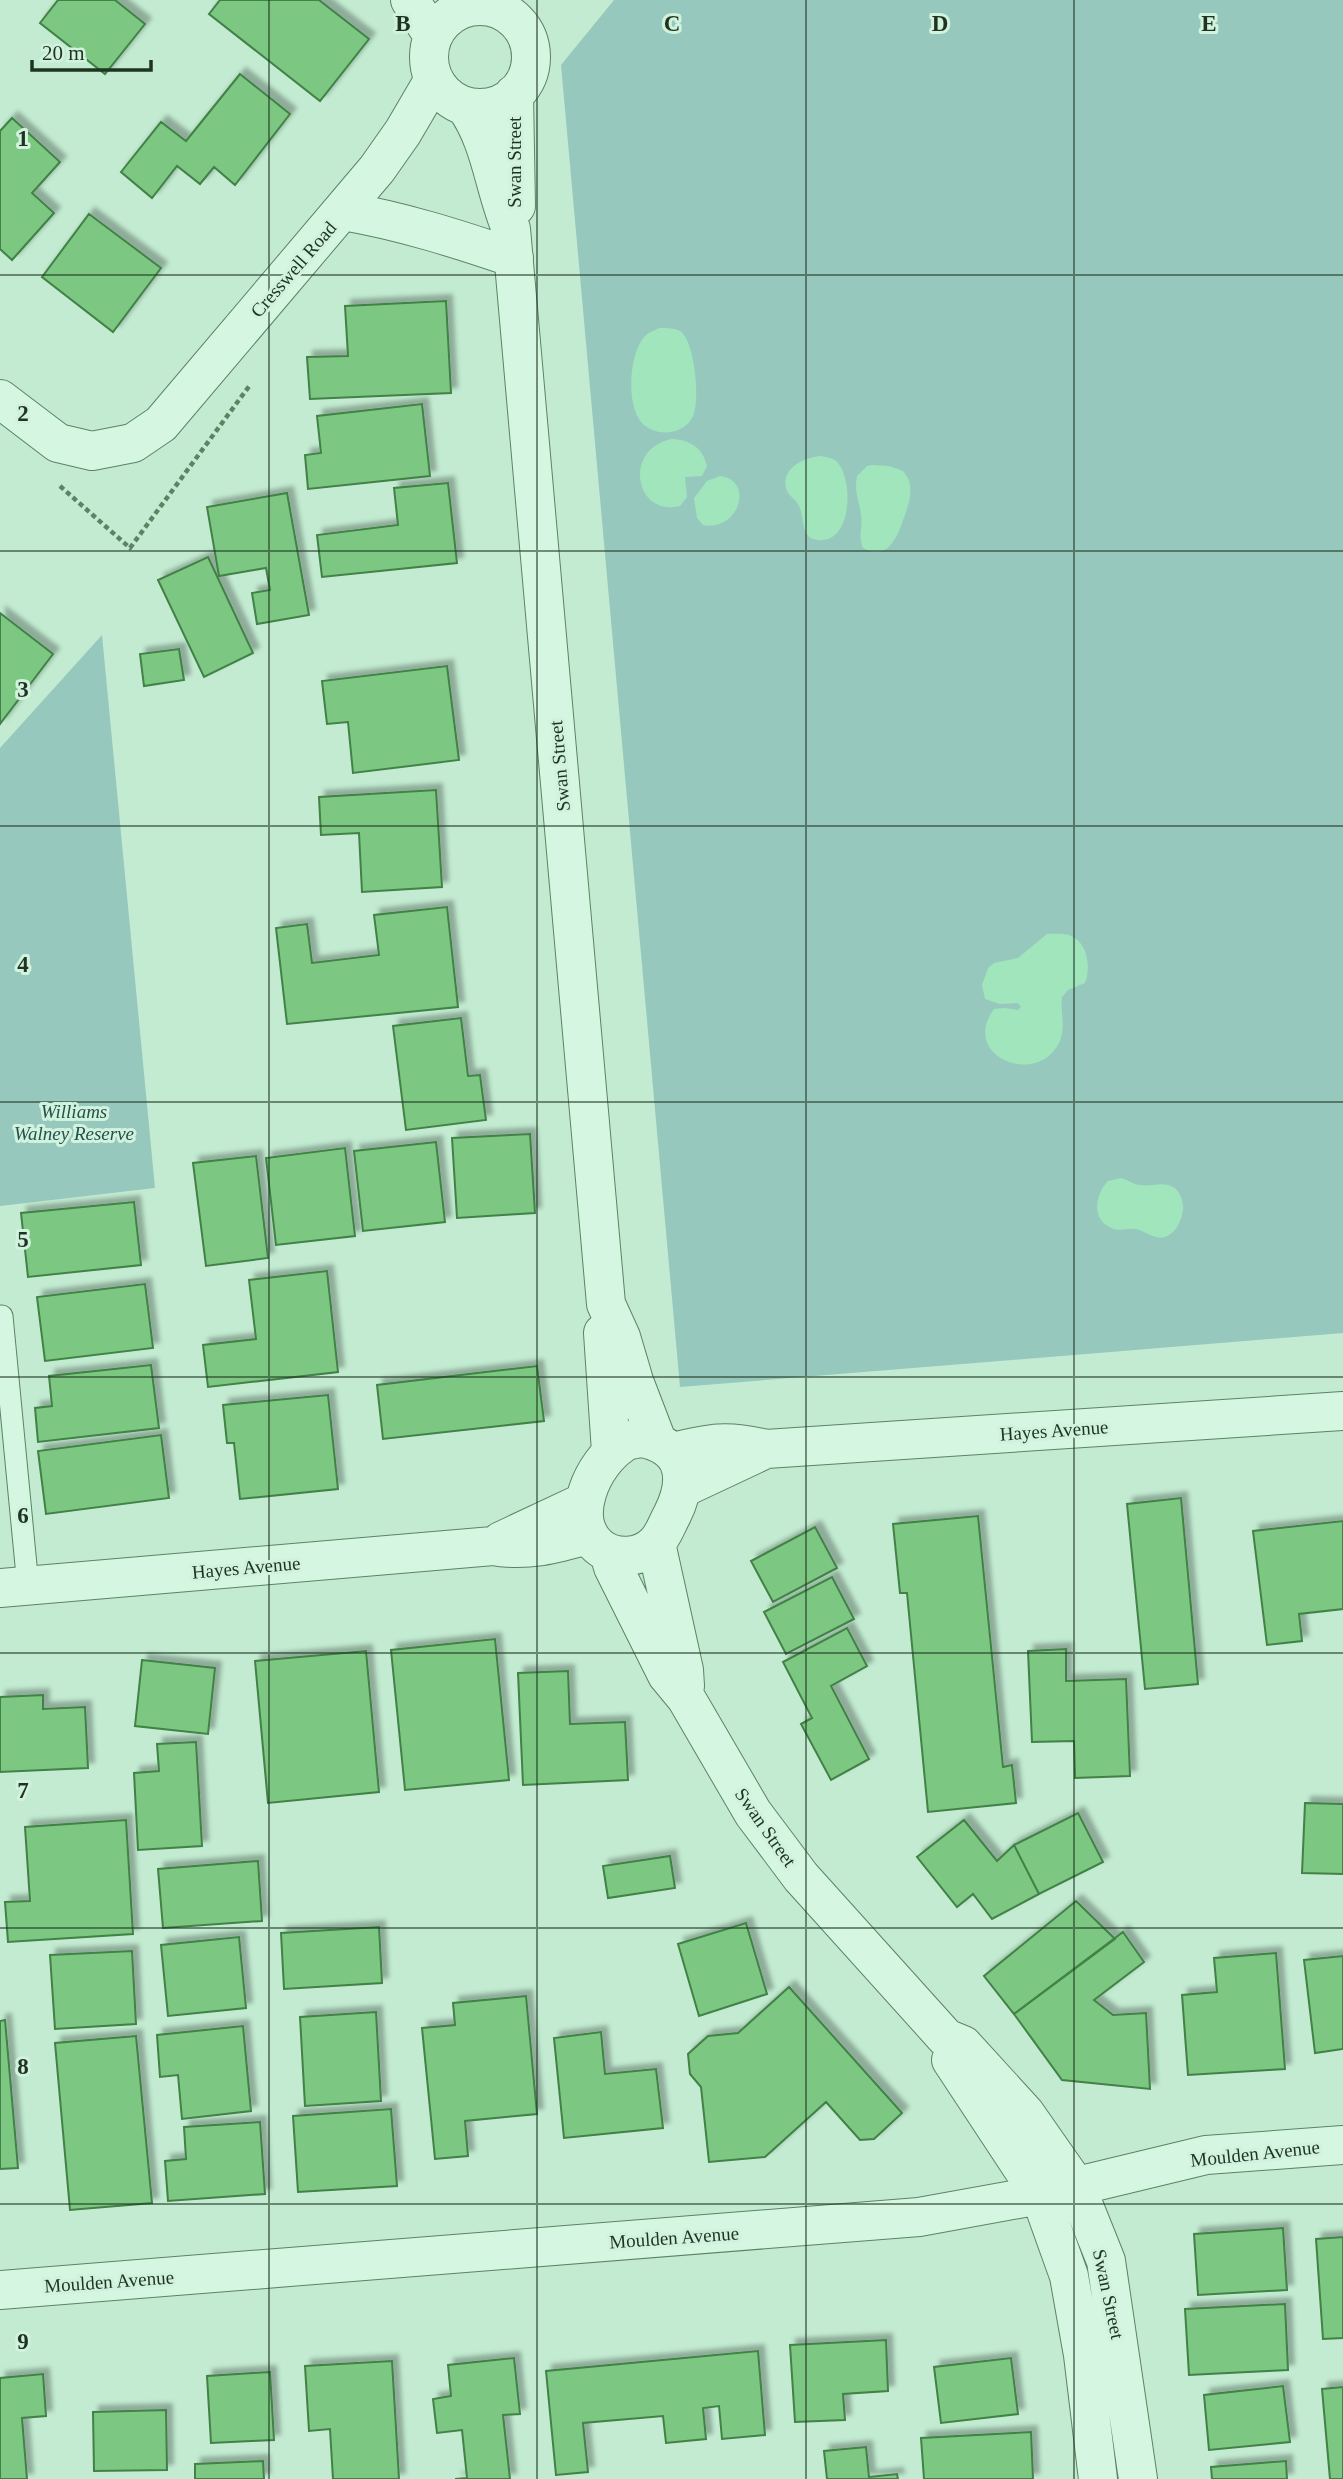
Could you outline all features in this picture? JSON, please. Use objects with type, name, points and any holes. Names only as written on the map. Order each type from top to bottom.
[{"type":"street","points":[[410,0],[482,11],[527,40],[530,62],[524,82],[514,94],[491,107],[465,106],[442,91],[434,79],[429,58],[482,11]]},
{"type":"street","name":"Cresswell Road","points":[[0,399],[58,443],[92,451],[133,443],[161,424],[343,211],[403,132],[434,79]]},
{"type":"street","name":"Swan Street","points":[[514,94],[516,206],[513,244],[606,1304],[621,1337],[634,1381],[665,1446]]},
{"type":"street","name":"Swan Street","points":[[465,106],[475,120],[489,160],[513,244]]},
{"type":"street","points":[[343,211],[435,232],[513,244]]},
{"type":"street","name":"Swan Street","points":[[606,1304],[602,1316],[611,1452]]},
{"type":"street","name":"Hayes Avenue","points":[[665,1446],[739,1442],[766,1449],[1343,1411]]},
{"type":"street","points":[[642,1438],[665,1446],[678,1461],[683,1488],[677,1504],[656,1543],[641,1554],[624,1556],[594,1530],[601,1465],[611,1452],[624,1442],[642,1438]]},
{"type":"street","name":"Hayes Avenue","points":[[683,1488],[766,1449]]},
{"type":"street","name":"Swan Street","points":[[594,1530],[660,1663],[686,1698],[753,1813],[801,1877],[946,2038],[963,2045],[1025,2113],[1058,2190],[1106,2260],[1138,2479]]},
{"type":"street","name":"Hayes Avenue","points":[[14,1587],[493,1546],[513,1550],[544,1547],[594,1530]]},
{"type":"street","name":"Swan Street","points":[[656,1543],[684,1670],[686,1698]]},
{"type":"street","name":"Moulden Avenue","points":[[0,2290],[919,2217],[1058,2190],[1206,2155],[1343,2145]]},
{"type":"street","name":"Swan Street","points":[[1058,2190],[1083,2355],[1098,2479]]},
{"type":"lane","points":[[2,1317],[14,1587]]},
{"type":"green space","points":[[614,0],[1343,0],[1343,1333],[680,1387],[561,65]]},
{"type":"green space","name":"Williams Walney Reserve","points":[[102,635],[155,1188],[0,1206],[0,748]]},
{"type":"sand","points":[[659,328],[678,330],[685,337],[695,373],[696,400],[692,418],[682,428],[668,432],[653,430],[641,422],[636,414],[631,391],[633,366],[640,344],[647,335]]},
{"type":"sand","points":[[672,439],[695,446],[707,466],[702,476],[685,477],[687,497],[680,506],[664,507],[652,501],[644,492],[640,480],[641,467],[646,455],[656,445]]},
{"type":"sand","points":[[821,456],[836,461],[842,469],[846,481],[847,508],[838,532],[830,538],[818,540],[808,536],[799,506],[787,491],[785,481],[796,465]]},
{"type":"sand","points":[[867,466],[889,466],[903,471],[909,481],[910,490],[907,510],[896,537],[888,547],[878,552],[863,548],[856,487],[857,476]]},
{"type":"sand","points":[[720,476],[731,480],[737,486],[738,505],[726,521],[716,525],[703,525],[697,518],[694,498],[707,481]]},
{"type":"sand","points":[[1047,934],[1068,935],[1081,944],[1088,963],[1085,983],[1068,990],[1062,997],[1062,1035],[1049,1055],[1035,1063],[1006,1061],[994,1052],[986,1041],[986,1026],[994,1009],[1018,1010],[1021,1007],[1018,1003],[1000,1004],[985,999],[982,985],[988,968],[994,963],[1018,958]]},
{"type":"sand","points":[[1121,1178],[1138,1185],[1169,1185],[1177,1190],[1183,1211],[1172,1233],[1162,1238],[1156,1237],[1136,1229],[1114,1229],[1101,1221],[1097,1208],[1103,1187],[1108,1181]]},
{"type":"building","points":[[58,0],[115,0],[145,24],[105,74],[40,23]]},
{"type":"building","points":[[220,0],[319,0],[369,39],[320,101],[209,14]]},
{"type":"building","points":[[240,74],[290,114],[235,185],[214,167],[200,184],[177,166],[152,198],[121,172],[161,122],[186,141]]},
{"type":"building","points":[[12,118],[60,162],[32,193],[54,213],[12,260],[0,249],[0,131]]},
{"type":"building","points":[[89,214],[161,268],[113,332],[42,277]]},
{"type":"building","points":[[446,301],[451,393],[310,399],[307,357],[348,356],[345,306]]},
{"type":"building","points":[[422,404],[430,476],[308,489],[305,455],[321,453],[317,416]]},
{"type":"building","points":[[448,483],[457,563],[322,577],[317,535],[398,525],[394,488]]},
{"type":"building","points":[[287,493],[309,615],[257,624],[252,593],[270,590],[266,568],[219,576],[207,507]]},
{"type":"building","points":[[208,557],[253,653],[204,677],[158,580]]},
{"type":"building","points":[[0,613],[53,654],[0,724]]},
{"type":"building","points":[[179,649],[184,680],[144,686],[140,654]]},
{"type":"building","points":[[447,666],[459,760],[353,773],[348,722],[327,724],[322,681]]},
{"type":"building","points":[[436,790],[442,887],[362,892],[359,833],[321,835],[319,797]]},
{"type":"building","points":[[447,907],[458,1007],[287,1024],[276,928],[307,924],[312,963],[379,955],[374,915]]},
{"type":"building","points":[[461,1018],[468,1076],[480,1075],[486,1120],[406,1130],[393,1026]]},
{"type":"building","points":[[530,1134],[535,1213],[457,1218],[452,1138]]},
{"type":"building","points":[[436,1142],[445,1222],[363,1231],[354,1151]]},
{"type":"building","points":[[345,1148],[355,1236],[276,1245],[266,1158]]},
{"type":"building","points":[[256,1156],[268,1258],[206,1266],[193,1163]]},
{"type":"building","points":[[134,1202],[141,1265],[28,1277],[21,1213]]},
{"type":"building","points":[[327,1271],[338,1372],[208,1387],[203,1345],[256,1339],[249,1280]]},
{"type":"building","points":[[145,1284],[153,1348],[45,1361],[37,1297]]},
{"type":"building","points":[[151,1365],[159,1428],[38,1442],[35,1408],[52,1406],[49,1376]]},
{"type":"building","points":[[537,1366],[544,1421],[383,1439],[377,1385]]},
{"type":"building","points":[[328,1395],[338,1489],[240,1499],[234,1443],[227,1443],[223,1405]]},
{"type":"building","points":[[161,1435],[169,1498],[46,1514],[38,1451]]},
{"type":"building","points":[[1181,1498],[1198,1684],[1145,1689],[1127,1504]]},
{"type":"building","points":[[978,1516],[1003,1767],[1012,1765],[1016,1803],[928,1812],[907,1593],[900,1593],[893,1524]]},
{"type":"building","points":[[1343,1521],[1343,1609],[1299,1614],[1302,1641],[1267,1645],[1253,1531]]},
{"type":"building","points":[[815,1527],[837,1568],[773,1602],[751,1561]]},
{"type":"building","points":[[832,1577],[854,1619],[786,1654],[764,1612]]},
{"type":"building","points":[[847,1628],[867,1666],[831,1686],[869,1759],[831,1780],[801,1724],[812,1718],[783,1662]]},
{"type":"building","points":[[495,1639],[509,1780],[405,1790],[391,1650]]},
{"type":"building","points":[[1066,1649],[1066,1681],[1126,1679],[1130,1776],[1075,1778],[1074,1741],[1032,1742],[1028,1651]]},
{"type":"building","points":[[366,1651],[379,1792],[268,1803],[255,1661]]},
{"type":"building","points":[[142,1660],[215,1668],[208,1734],[135,1726]]},
{"type":"building","points":[[568,1671],[570,1724],[625,1722],[628,1780],[523,1785],[518,1673]]},
{"type":"building","points":[[43,1695],[43,1709],[85,1707],[88,1768],[0,1772],[0,1697]]},
{"type":"building","points":[[196,1742],[202,1846],[138,1850],[134,1773],[159,1771],[157,1744]]},
{"type":"building","points":[[1305,1803],[1343,1804],[1343,1874],[1302,1873]]},
{"type":"building","points":[[1078,1813],[1103,1862],[1039,1894],[1014,1845]]},
{"type":"building","points":[[126,1820],[133,1934],[8,1942],[5,1902],[30,1901],[25,1827]]},
{"type":"building","points":[[964,1820],[997,1861],[1014,1845],[1039,1894],[992,1919],[973,1894],[957,1907],[917,1857]]},
{"type":"building","points":[[670,1856],[675,1888],[608,1898],[603,1866]]},
{"type":"building","points":[[258,1861],[262,1921],[163,1928],[158,1869]]},
{"type":"building","points":[[1076,1901],[1115,1939],[1014,2014],[984,1976]]},
{"type":"building","points":[[746,1923],[767,1994],[699,2016],[678,1944]]},
{"type":"building","points":[[379,1927],[382,1983],[284,1989],[281,1933]]},
{"type":"building","points":[[1123,1932],[1144,1962],[1094,2000],[1113,2015],[1146,2013],[1150,2089],[1062,2080],[1014,2014]]},
{"type":"building","points":[[239,1937],[246,2008],[168,2016],[161,1945]]},
{"type":"building","points":[[132,1951],[136,2024],[55,2029],[50,1955]]},
{"type":"building","points":[[1276,1953],[1285,2069],[1188,2075],[1182,1995],[1217,1992],[1214,1958]]},
{"type":"building","points":[[1343,1956],[1343,2049],[1315,2053],[1304,1960]]},
{"type":"building","points":[[789,1987],[902,2113],[874,2139],[860,2140],[826,2102],[765,2157],[709,2162],[701,2087],[690,2074],[688,2054],[708,2036],[738,2033]]},
{"type":"building","points":[[526,1996],[537,2114],[465,2121],[468,2156],[435,2159],[422,2028],[455,2025],[453,2003]]},
{"type":"building","points":[[376,2012],[381,2101],[305,2106],[300,2017]]},
{"type":"building","points":[[5,2020],[18,2168],[0,2169],[0,2021]]},
{"type":"building","points":[[243,2026],[251,2111],[182,2119],[178,2075],[160,2077],[157,2035]]},
{"type":"building","points":[[601,2032],[605,2074],[656,2069],[663,2128],[564,2138],[554,2038]]},
{"type":"building","points":[[136,2036],[152,2203],[70,2210],[55,2043]]},
{"type":"building","points":[[391,2109],[397,2186],[298,2192],[293,2116]]},
{"type":"building","points":[[260,2122],[265,2194],[168,2201],[165,2161],[186,2159],[184,2127]]},
{"type":"building","points":[[1283,2228],[1287,2290],[1198,2295],[1194,2234]]},
{"type":"building","points":[[1343,2237],[1343,2338],[1323,2339],[1316,2239]]},
{"type":"building","points":[[1285,2304],[1288,2370],[1189,2375],[1185,2309]]},
{"type":"building","points":[[886,2340],[888,2391],[843,2394],[845,2420],[795,2422],[790,2345]]},
{"type":"building","points":[[758,2351],[765,2435],[722,2439],[719,2406],[703,2408],[706,2439],[666,2443],[663,2416],[583,2423],[588,2472],[556,2475],[546,2371]]},
{"type":"building","points":[[514,2358],[520,2414],[503,2415],[510,2479],[455,2479],[467,2478],[462,2430],[437,2433],[433,2399],[451,2396],[448,2365]]},
{"type":"building","points":[[1011,2358],[1018,2414],[941,2423],[934,2367]]},
{"type":"building","points":[[392,2361],[399,2479],[333,2479],[330,2429],[309,2431],[305,2366]]},
{"type":"building","points":[[270,2372],[274,2440],[211,2443],[207,2376]]},
{"type":"building","points":[[43,2374],[46,2416],[22,2418],[27,2479],[0,2479],[0,2378]]},
{"type":"building","points":[[1283,2386],[1290,2442],[1209,2450],[1204,2395]]},
{"type":"building","points":[[1343,2387],[1343,2479],[1330,2479],[1322,2389]]},
{"type":"building","points":[[166,2410],[167,2470],[94,2471],[93,2412]]},
{"type":"building","points":[[1031,2432],[1033,2479],[924,2479],[921,2438]]},
{"type":"building","points":[[866,2447],[869,2477],[897,2474],[898,2479],[827,2479],[824,2451]]},
{"type":"building","points":[[263,2461],[264,2479],[195,2479],[195,2464]]},
{"type":"building","points":[[1286,2461],[1287,2479],[1212,2479],[1211,2467]]}]
